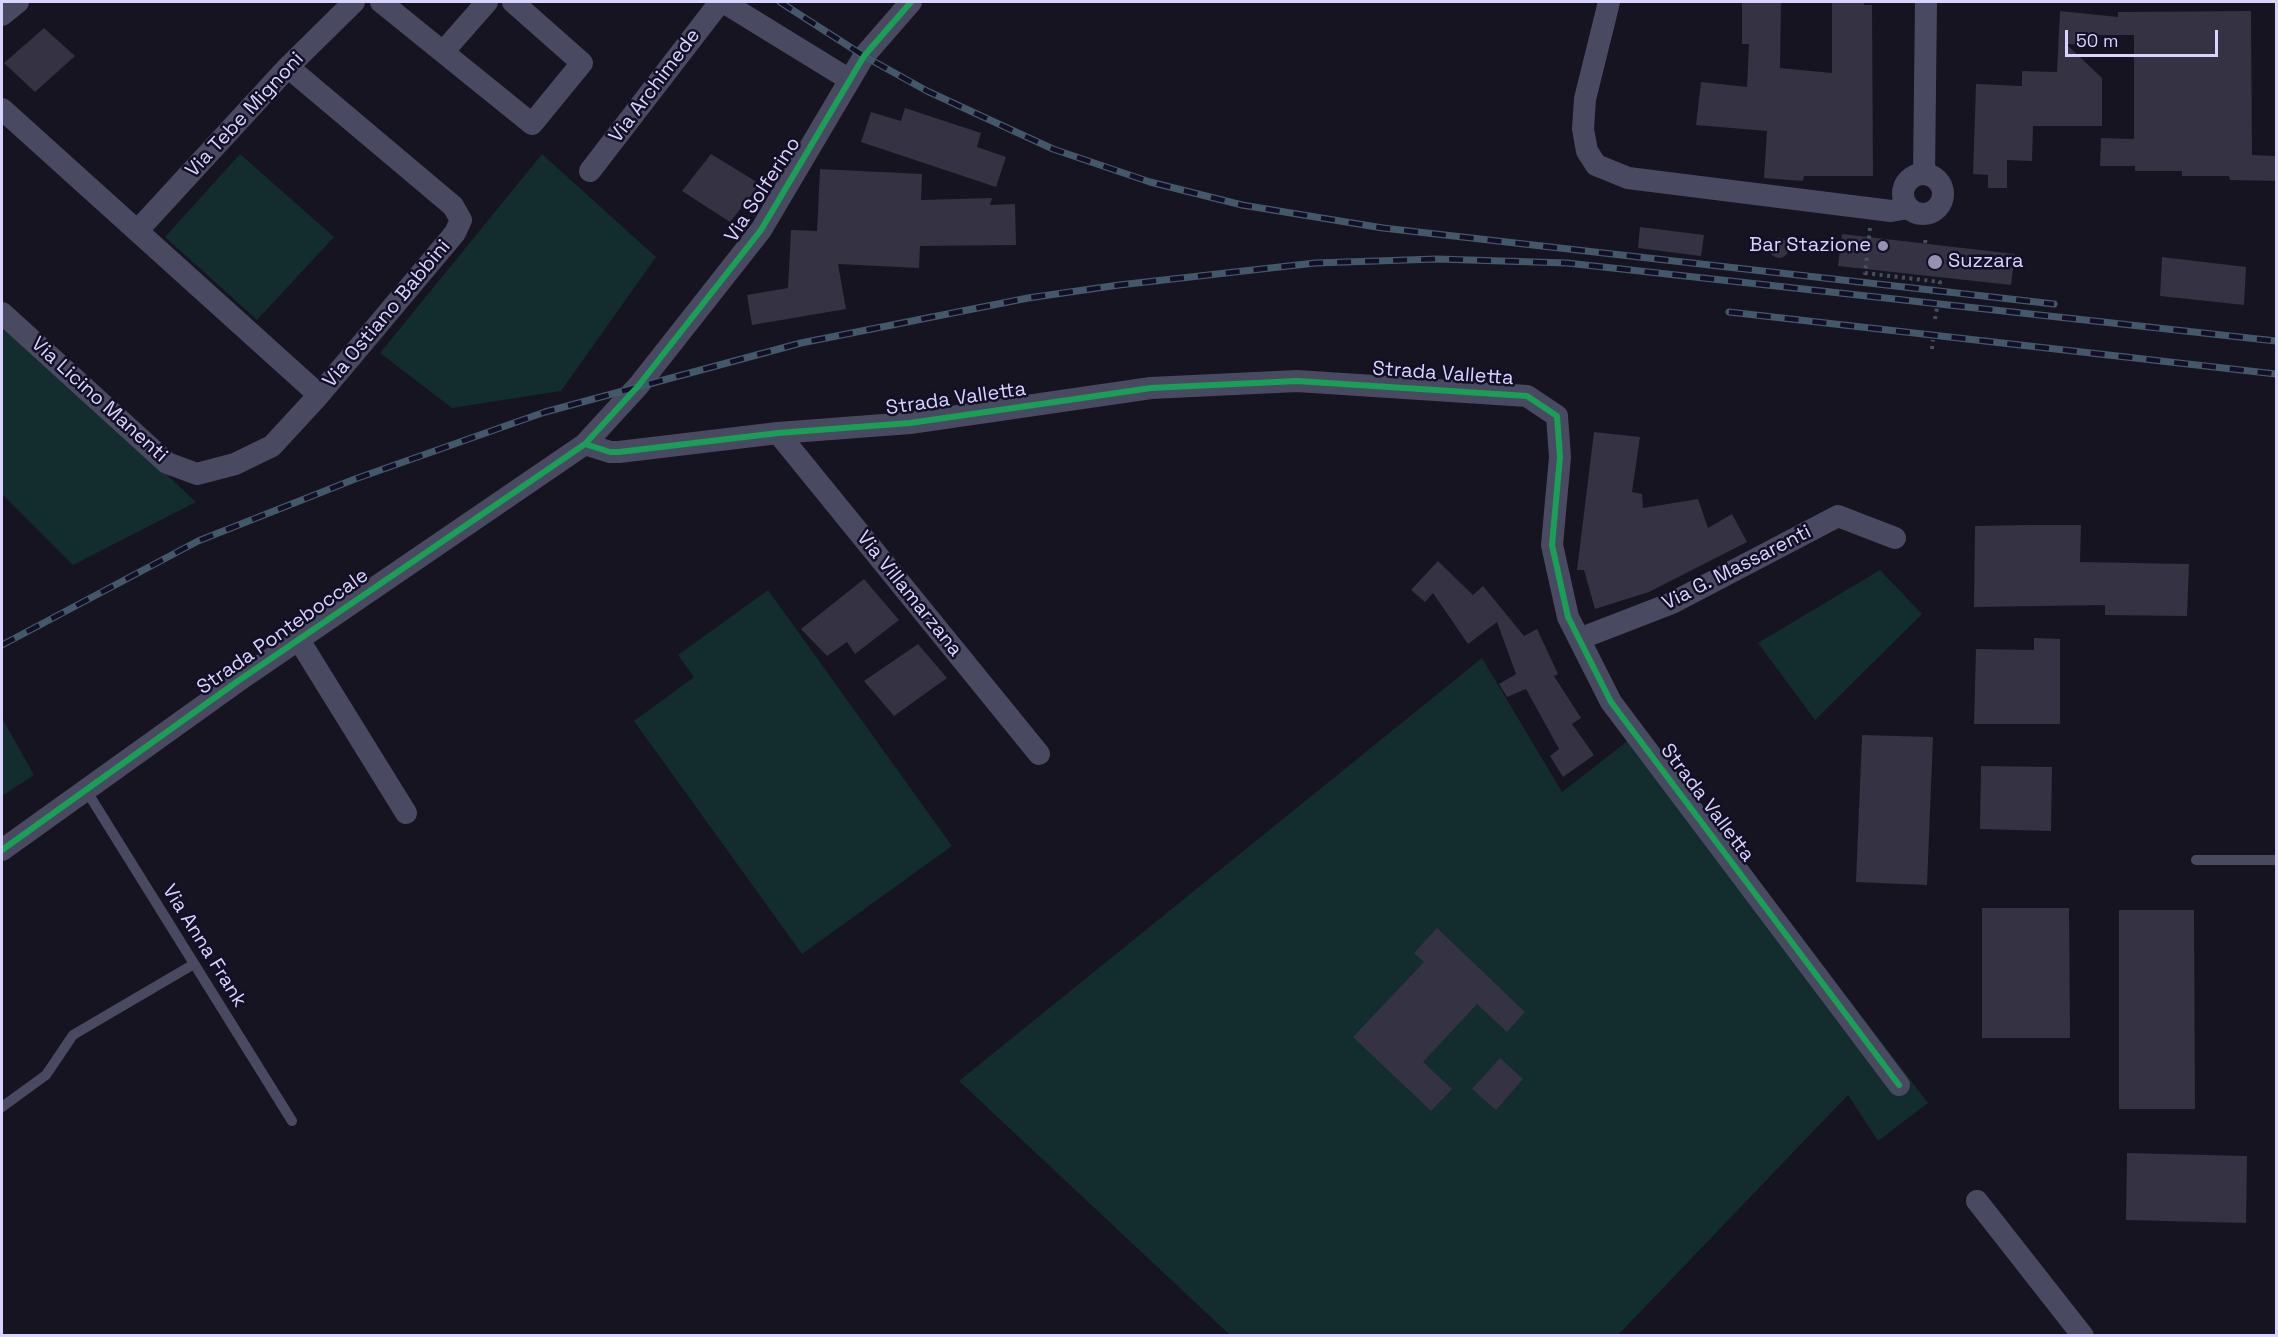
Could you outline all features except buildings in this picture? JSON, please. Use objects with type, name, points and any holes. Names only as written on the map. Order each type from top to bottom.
[{"type":"street","points":[[2,15],[18,2]]},
{"type":"street","name":"Via Tebe Mignoni","points":[[138,230],[288,67],[354,2]]},
{"type":"street","points":[[381,2],[532,124],[582,63],[513,2]]},
{"type":"street","points":[[443,52],[487,2]]},
{"type":"street","points":[[722,2],[850,80]]},
{"type":"street","name":"Via Archimede","points":[[590,171],[722,2]]},
{"type":"street","name":"Via Solferino","points":[[585,444],[639,385],[761,230],[864,56],[911,2]]},
{"type":"street","points":[[1610,2],[1585,99],[1583,129],[1587,151],[1596,165],[1628,178],[1872,209],[1891,211],[1908,208],[1925,215],[1937,209],[1941,204],[1943,197],[1941,184],[1931,175],[1924,174],[1911,178],[1903,189],[1904,202],[1908,208]]},
{"type":"street","points":[[1924,174],[1926,2]]},
{"type":"street","name":"Via Ostiano Babbini","points":[[2,109],[319,395],[455,233],[461,220],[453,206],[288,67]]},
{"type":"street","name":"Via Licino Manenti","points":[[2,313],[167,463],[197,474],[235,464],[272,446],[319,395]]},
{"type":"street","name":"Strada Valletta","points":[[585,444],[618,452],[778,434],[910,423],[1162,388],[1297,381],[1527,396],[1557,417],[1560,457],[1552,545],[1568,617],[1611,702],[1899,1085]]},
{"type":"street","name":"Via Villamarzana","points":[[778,434],[1039,754]]},
{"type":"street","name":"Strada Ponteboccale","points":[[2,850],[299,640],[585,444]]},
{"type":"street","name":"Via G. Massarenti","points":[[1579,639],[1672,603],[1838,516],[1895,538]]},
{"type":"street","points":[[299,640],[406,813]]},
{"type":"street","points":[[1977,1201],[2083,1335]]},
{"type":"lane","name":"Via Anna Frank","points":[[86,790],[292,1121]]},
{"type":"lane","points":[[2196,860],[2277,860]]},
{"type":"lane","points":[[2,1107],[46,1076],[73,1035],[194,964]]},
{"type":"path","points":[[1872,209],[1865,273],[1922,278],[1940,282],[1939,286]]},
{"type":"path","points":[[1925,243],[1926,237]]},
{"type":"path","points":[[1935,318],[1937,308]]},
{"type":"path","points":[[1932,349],[1933,340]]},
{"type":"green space","points":[[240,154],[334,237],[257,320],[165,237]]},
{"type":"green space","points":[[542,154],[656,257],[561,391],[452,408],[380,353]]},
{"type":"green space","points":[[2,320],[196,502],[73,565],[2,494]]},
{"type":"green space","points":[[1880,570],[1922,614],[1815,720],[1758,643]]},
{"type":"green space","points":[[768,590],[952,846],[802,954],[634,721],[694,677],[678,655]]},
{"type":"green space","points":[[1482,658],[1562,792],[1643,729],[1928,1103],[1878,1141],[1848,1095],[1618,1335],[1231,1336],[959,1081]]},
{"type":"green space","points":[[2,718],[34,775],[2,796]]},
{"type":"railway","points":[[780,2],[864,56],[927,91],[1053,149],[1150,182],[1242,205],[1383,228],[2054,304]]},
{"type":"railway","points":[[2,645],[198,541],[355,479],[545,412],[801,343],[1028,298],[1119,285],[1315,263],[1437,259],[1567,263],[2276,341]]},
{"type":"railway","points":[[1729,312],[2276,374]]},
{"type":"cycle path","points":[[2,850],[238,681],[585,444],[639,385],[761,230],[864,56],[911,2]]},
{"type":"cycle path","points":[[585,444],[610,452],[619,452],[778,433],[910,423],[1151,388],[1297,381],[1527,396],[1557,416],[1560,457],[1552,545],[1568,617],[1611,702],[1899,1085]]},
{"type":"place","name":"Bar Stazione","points":[[1883,246]]},
{"type":"place","name":"Suzzara","points":[[1935,262]]}]
